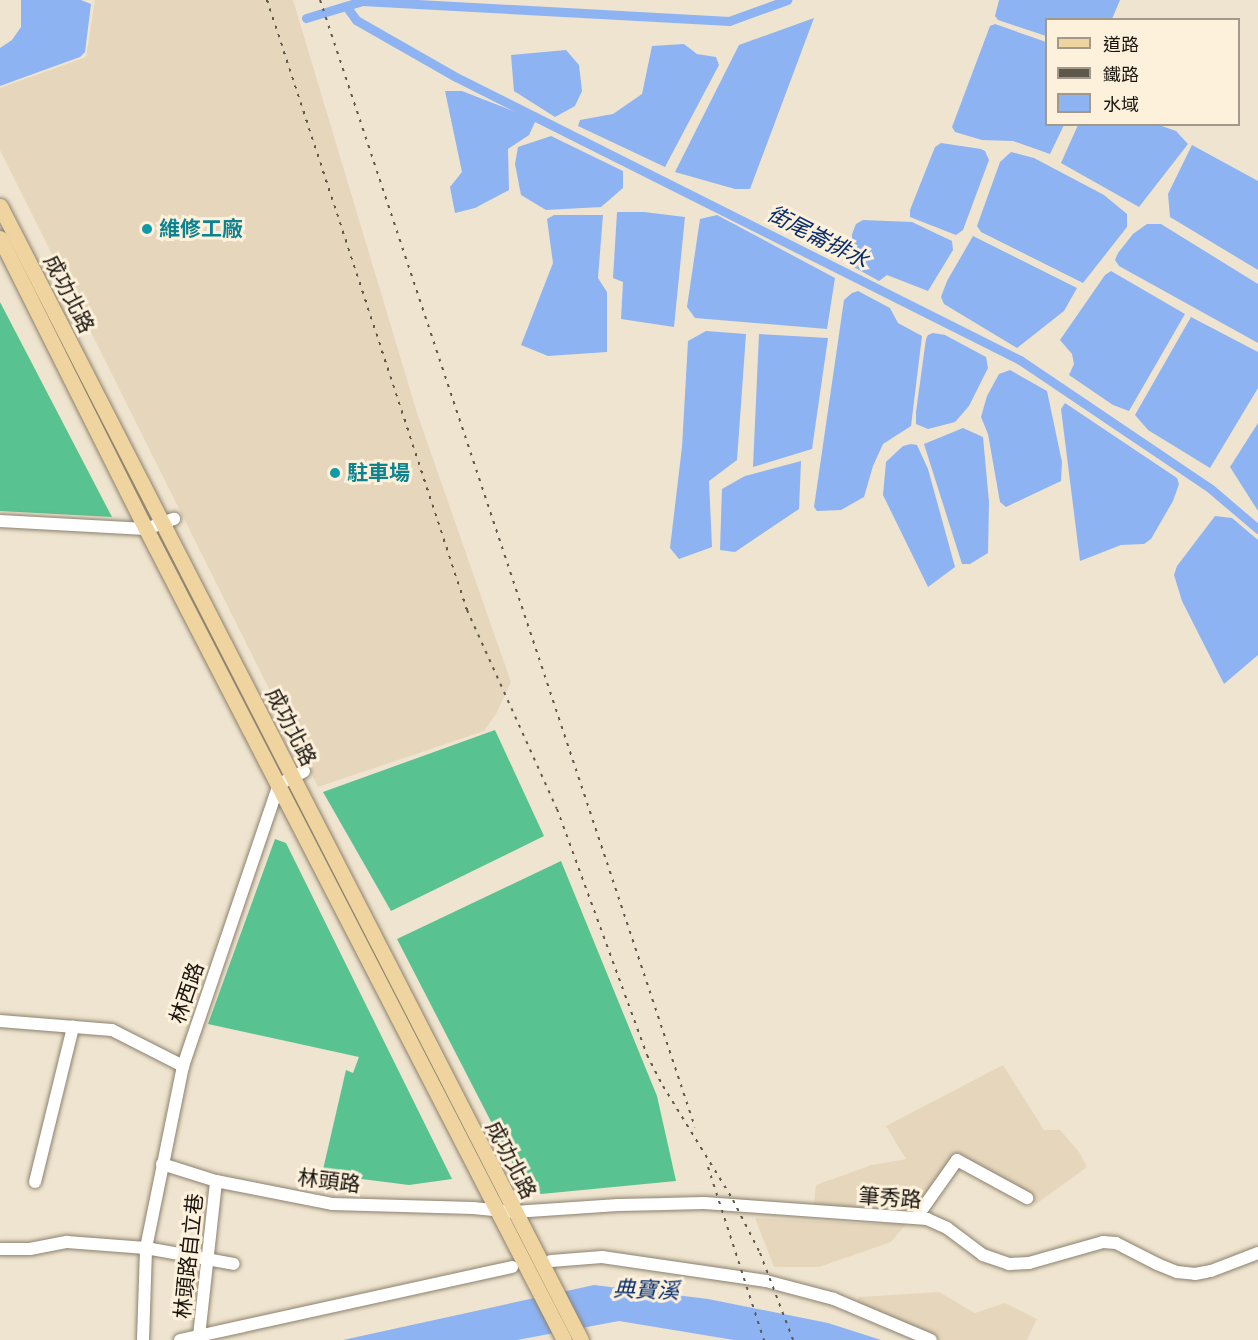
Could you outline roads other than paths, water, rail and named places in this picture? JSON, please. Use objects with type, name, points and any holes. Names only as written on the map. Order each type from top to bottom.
[{"type":"main road","name":"成功北路","points":[[0,206],[168,521],[292,777],[495,1209],[564,1340]]},
{"type":"main road","name":"成功北路","points":[[0,238],[146,529],[292,777],[514,1212],[547,1264],[581,1340]]},
{"type":"street","points":[[0,521],[146,529],[168,521]]},
{"type":"street","name":"林西路","points":[[143,1340],[146,1248],[183,1066],[292,777]]},
{"type":"street","points":[[0,1021],[112,1030],[183,1066]]},
{"type":"street","points":[[35,1182],[72,1026]]},
{"type":"street","points":[[916,1218],[957,1160],[1027,1198]]},
{"type":"street","name":"林頭路","points":[[162,1164],[216,1181],[332,1204],[495,1209]]},
{"type":"street","name":"林頭路自立巷","points":[[200,1336],[216,1181]]},
{"type":"street","name":"筆秀路","points":[[495,1209],[514,1212],[618,1204],[704,1203],[927,1219],[946,1228],[983,1255],[1009,1264],[1029,1263],[1103,1242],[1116,1243],[1177,1272],[1195,1274],[1211,1271],[1258,1253]]},
{"type":"street","points":[[0,1249],[30,1249],[67,1242],[146,1248],[234,1264]]},
{"type":"street","points":[[547,1264],[602,1257],[766,1281],[834,1299],[931,1340]]},
{"type":"street","points":[[180,1340],[512,1268]]},
{"type":"water","points":[[21,0],[81,0],[91,4],[85,52],[80,57],[0,86],[0,48],[12,40],[21,27]]},
{"type":"water","points":[[999,0],[1120,0],[1112,18],[1045,18],[1045,36],[998,20],[995,16]]},
{"type":"water","points":[[814,18],[750,189],[735,189],[675,172],[739,45]]},
{"type":"water","points":[[995,24],[1045,42],[1045,126],[1064,126],[1050,154],[1013,141],[982,140],[955,132],[952,127],[990,26]]},
{"type":"water","points":[[684,44],[697,54],[716,57],[719,65],[665,167],[578,126],[580,120],[613,114],[642,94],[652,46]]},
{"type":"water","points":[[566,50],[579,65],[582,91],[575,106],[555,117],[514,91],[511,55]]},
{"type":"water","points":[[445,91],[462,91],[536,120],[529,135],[508,149],[509,190],[475,208],[455,213],[450,187],[462,172]]},
{"type":"water","points":[[1078,126],[1162,126],[1176,131],[1188,144],[1139,207],[1061,163]]},
{"type":"water","points":[[551,136],[623,171],[623,188],[601,207],[546,210],[521,195],[515,164],[518,147]]},
{"type":"water","points":[[941,143],[981,149],[985,151],[989,160],[963,230],[956,235],[910,217],[910,210],[935,147]]},
{"type":"water","points":[[1192,145],[1258,181],[1258,270],[1170,217],[1168,194]]},
{"type":"water","points":[[1011,152],[1034,158],[1104,195],[1127,214],[1127,227],[1083,283],[981,232],[977,226],[1000,162]]},
{"type":"water","points":[[617,212],[644,212],[685,217],[674,327],[621,319],[623,282],[613,278]]},
{"type":"water","points":[[554,215],[603,215],[598,278],[607,292],[607,352],[548,356],[521,345],[553,263],[547,219]]},
{"type":"water","points":[[717,215],[835,278],[827,329],[695,318],[687,307],[700,219]]},
{"type":"water","points":[[863,220],[912,222],[952,241],[953,250],[928,291],[887,275],[879,281],[852,266],[852,234],[856,224]]},
{"type":"water","points":[[1147,224],[1161,224],[1258,284],[1258,343],[1119,266],[1115,260],[1118,253],[1133,234]]},
{"type":"water","points":[[973,236],[1077,288],[1064,311],[1017,348],[944,304],[941,297],[947,281]]},
{"type":"water","points":[[1111,271],[1185,314],[1129,411],[1113,405],[1069,375],[1074,364],[1072,354],[1060,340],[1105,275]]},
{"type":"water","points":[[858,291],[890,308],[898,323],[922,336],[911,426],[883,444],[873,466],[864,497],[841,510],[817,511],[814,507],[844,300]]},
{"type":"water","points":[[1191,317],[1258,352],[1258,388],[1210,468],[1148,430],[1135,415]]},
{"type":"water","points":[[706,331],[746,334],[737,460],[709,481],[712,547],[679,559],[670,548],[682,447],[688,341]]},
{"type":"water","points":[[933,333],[945,335],[986,357],[988,368],[969,406],[955,422],[928,429],[916,424],[916,412],[926,339]]},
{"type":"water","points":[[759,334],[828,338],[812,449],[753,467]]},
{"type":"water","points":[[1010,370],[1047,391],[1062,462],[1061,481],[1006,507],[1000,502],[988,434],[981,417],[987,396],[999,374]]},
{"type":"water","points":[[1065,403],[1177,478],[1179,484],[1173,501],[1151,539],[1144,544],[1121,545],[1080,561],[1061,409]]},
{"type":"water","points":[[1258,423],[1258,511],[1230,467]]},
{"type":"water","points":[[963,428],[983,437],[989,502],[988,553],[970,564],[962,564],[924,444]]},
{"type":"water","points":[[917,445],[928,469],[955,567],[928,587],[883,495],[886,462],[903,446]]},
{"type":"water","points":[[801,461],[799,509],[735,552],[720,550],[722,489],[745,476]]},
{"type":"water","points":[[1215,516],[1232,518],[1258,540],[1258,655],[1224,684],[1182,601],[1174,575],[1177,566]]},
{"type":"water","points":[[594,1285],[708,1299],[828,1323],[881,1340],[734,1340],[619,1321],[517,1340],[343,1340]]},
{"type":"waterway","points":[[306,18],[362,1],[729,21],[787,0]]},
{"type":"waterway","name":"街尾崙排水","points":[[346,6],[356,20],[456,77],[1020,360],[1211,489],[1258,529]]},
{"type":"railway","points":[[267,0],[467,610],[557,809],[647,1055],[663,1086],[733,1200],[760,1253],[793,1340]]},
{"type":"railway","points":[[320,0],[695,1127]]},
{"type":"railway","points":[[708,1167],[764,1340]]},
{"type":"place","name":"維修工廠","points":[[147,229]]},
{"type":"place","name":"駐車場","points":[[335,473]]},
{"type":"water label","name":"典寶溪","points":[[646,1290]]}]
